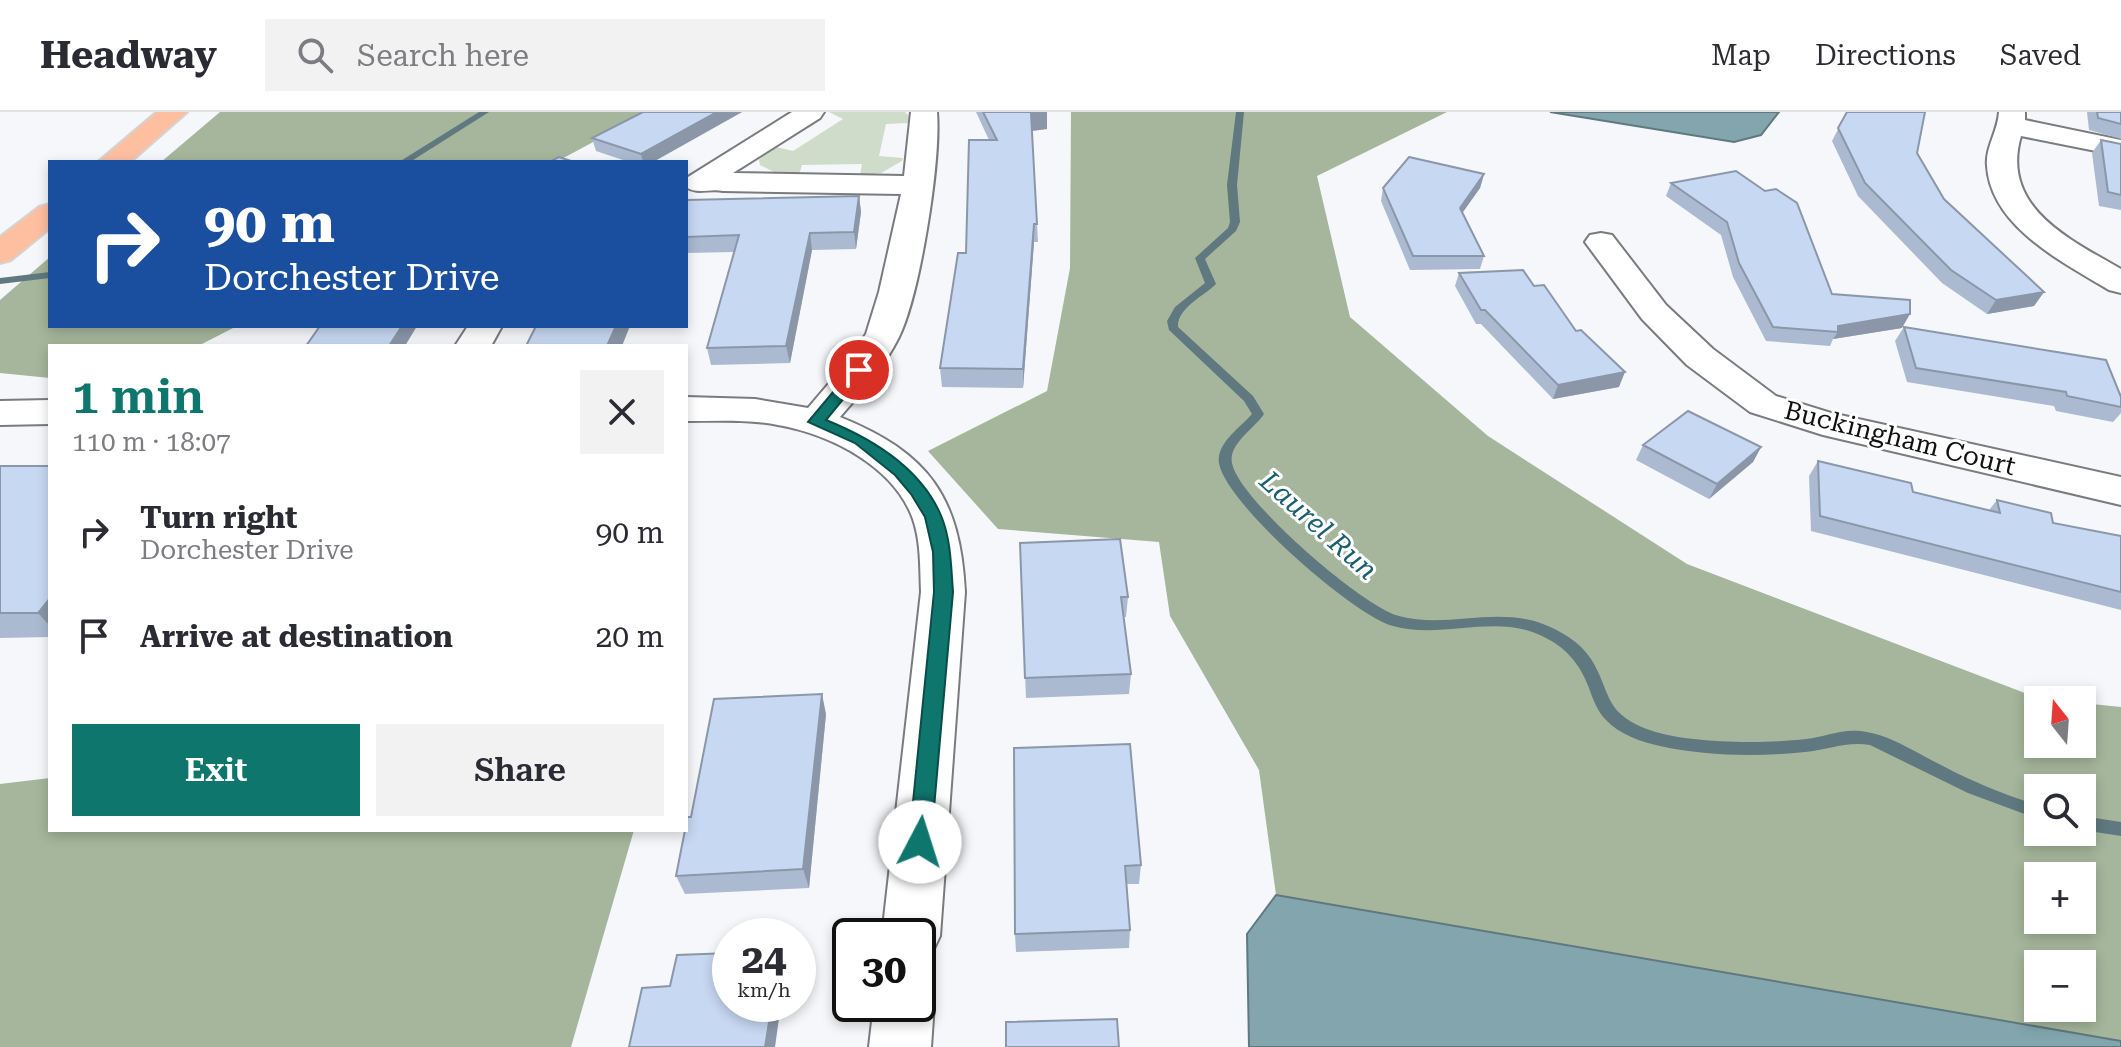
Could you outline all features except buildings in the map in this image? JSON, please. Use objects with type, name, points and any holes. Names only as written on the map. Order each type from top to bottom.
[{"type":"main road","points":[[114,160],[174,112]]},
{"type":"main road","points":[[0,253],[48,215]]},
{"type":"street","points":[[696,184],[811,112]]},
{"type":"street","points":[[816,422],[850,383],[884,332],[899,286],[926,124],[924,112]]},
{"type":"street","points":[[2121,148],[2013,119],[2000,166],[2012,205],[2071,254],[2121,283]]},
{"type":"street","points":[[696,184],[917,185]]},
{"type":"street","name":"Buckingham Court","points":[[1601,242],[1654,312],[1700,357],[1763,404],[1823,423],[2121,491]]},
{"type":"street","points":[[688,409],[777,413],[816,422],[860,440],[901,471],[933,517],[941,552],[943,592],[913,918]]},
{"type":"street","points":[[0,413],[48,412]]},
{"type":"street","points":[[900,1047],[902,1022]]},
{"type":"green space","points":[[220,112],[649,112],[560,160],[163,160]]},
{"type":"green space","points":[[829,112],[905,112],[909,116],[908,123],[886,124],[879,156],[903,158],[902,161],[881,173],[860,176],[862,164],[802,165],[799,175],[778,174],[760,165],[759,160],[772,146],[793,151],[843,119]]},
{"type":"green space","points":[[1071,112],[1447,112],[1317,176],[1350,317],[1488,436],[1687,564],[2024,693],[2024,758],[2096,758],[2096,704],[2121,707],[2121,1041],[1276,895],[1259,770],[1170,616],[1159,542],[998,529],[928,451],[1047,391],[1070,268]]},
{"type":"green space","points":[[48,259],[48,328],[233,328],[202,344],[48,344],[48,378],[0,373],[0,300]]},
{"type":"green space","points":[[48,778],[48,832],[633,832],[571,1047],[0,1047],[0,784]]},
{"type":"water","points":[[1550,112],[1779,112],[1761,135],[1734,142]]},
{"type":"water","points":[[1276,895],[2121,1041],[2121,1047],[1249,1047],[1247,934]]},
{"type":"waterway","points":[[407,160],[485,112]]},
{"type":"waterway","name":"Laurel Run","points":[[1240,112],[1232,185],[1235,222],[1232,229],[1200,258],[1211,284],[1179,309],[1172,321],[1173,328],[1249,399],[1258,414],[1228,448],[1225,462],[1231,478],[1247,500],[1298,551],[1354,597],[1394,621],[1429,625],[1516,622],[1555,636],[1569,645],[1586,664],[1609,714],[1644,735],[1698,745],[1744,747],[1801,746],[1860,737],[1890,746],[1937,771],[2024,808]]},
{"type":"waterway","points":[[0,281],[48,275]]},
{"type":"waterway","name":"Laurel Run","points":[[2096,825],[2121,829]]},
{"type":"route","points":[[859,370],[816,422],[860,440],[901,471],[933,517],[941,552],[943,592],[920,842]]}]
